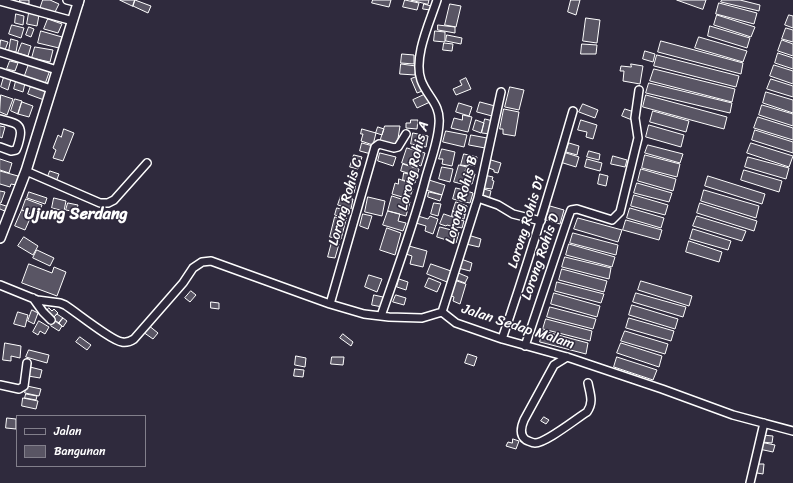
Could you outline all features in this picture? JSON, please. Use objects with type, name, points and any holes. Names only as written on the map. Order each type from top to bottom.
[{"type":"main road","points":[[0,238],[26,171],[79,2]]},
{"type":"street","points":[[67,0],[79,2]]},
{"type":"street","name":"Lorong Rohis A","points":[[381,316],[414,222],[438,134],[439,112],[420,79],[418,66],[423,42],[437,0]]},
{"type":"street","points":[[0,1],[73,21]]},
{"type":"street","points":[[0,52],[57,70]]},
{"type":"street","points":[[0,72],[51,89]]},
{"type":"street","name":"Lorong Rohis D","points":[[525,346],[571,210],[577,210],[612,220],[620,212],[638,138],[635,118],[639,90]]},
{"type":"street","name":"Lorong Rohis B","points":[[442,312],[478,198],[501,92]]},
{"type":"street","name":"Lorong Rohis D1","points":[[502,339],[523,280],[573,111]]},
{"type":"street","points":[[0,119],[20,126],[21,130],[16,150],[11,151],[0,147]]},
{"type":"street","name":"Lorong Rohis C","points":[[330,304],[375,147],[379,144],[394,148],[398,147],[406,134]]},
{"type":"street","points":[[26,171],[105,204],[114,200],[147,163]]},
{"type":"street","points":[[478,198],[498,205],[513,214],[541,220]]},
{"type":"street","name":"Jalan Sedap Malam","points":[[33,298],[66,304],[111,337],[122,342],[130,341],[134,339],[183,283],[193,268],[202,262],[211,261],[330,304],[364,314],[422,318],[442,312],[456,323],[502,339],[566,357],[662,389],[733,415],[793,431]]},
{"type":"street","points":[[0,285],[33,298],[42,312],[51,320]]},
{"type":"street","points":[[566,357],[554,365],[524,420],[521,427],[521,434],[524,438],[534,443],[548,438],[586,412],[592,401],[588,383]]},
{"type":"street","points":[[0,385],[19,389],[24,386],[27,363]]},
{"type":"street","points":[[750,483],[764,424]]},
{"type":"building","points":[[20,0],[29,0],[29,4],[20,2]]},
{"type":"building","points":[[43,0],[50,0],[59,4],[54,14],[40,9]]},
{"type":"building","points":[[120,0],[135,0],[133,6]]},
{"type":"building","points":[[135,0],[151,6],[148,13],[133,6]]},
{"type":"building","points":[[373,0],[391,0],[389,7],[372,3]]},
{"type":"building","points":[[405,0],[419,3],[417,10],[403,7]]},
{"type":"building","points":[[411,0],[429,0],[428,4]]},
{"type":"building","points":[[571,0],[580,0],[576,15],[568,12]]},
{"type":"building","points":[[677,0],[706,0],[703,9]]},
{"type":"building","points":[[722,0],[740,0],[760,5],[759,11],[721,2]]},
{"type":"building","points":[[719,3],[757,13],[754,24],[716,14]]},
{"type":"building","points":[[424,4],[431,6],[430,10],[423,9]]},
{"type":"building","points":[[450,4],[461,6],[456,27],[445,25]]},
{"type":"building","points":[[29,13],[39,15],[37,26],[27,24]]},
{"type":"building","points":[[16,14],[24,16],[23,25],[15,23]]},
{"type":"building","points":[[717,15],[755,27],[751,37],[714,25]]},
{"type":"building","points":[[789,15],[793,16],[793,28],[785,25]]},
{"type":"building","points":[[586,18],[600,20],[597,43],[583,41]]},
{"type":"building","points":[[48,19],[62,24],[58,33],[44,29]]},
{"type":"building","points":[[12,25],[24,28],[21,38],[9,34]]},
{"type":"building","points":[[438,25],[455,27],[455,33],[438,30]]},
{"type":"building","points":[[710,26],[750,38],[747,48],[708,36]]},
{"type":"building","points":[[29,27],[34,29],[31,37],[26,35]]},
{"type":"building","points":[[786,28],[793,30],[793,42],[782,39]]},
{"type":"building","points":[[41,31],[62,37],[59,48],[38,43]]},
{"type":"building","points":[[435,31],[445,32],[445,42],[434,41]]},
{"type":"building","points":[[447,35],[462,38],[461,44],[446,41]]},
{"type":"building","points":[[699,37],[747,51],[743,62],[695,48]]},
{"type":"building","points":[[11,39],[18,41],[16,52],[9,51]]},
{"type":"building","points":[[1,40],[8,42],[5,50],[0,48]]},
{"type":"building","points":[[782,40],[793,44],[793,56],[778,51]]},
{"type":"building","points":[[661,41],[743,63],[741,74],[658,52]]},
{"type":"building","points":[[22,43],[31,46],[28,56],[18,53]]},
{"type":"building","points":[[444,43],[453,44],[452,51],[443,50]]},
{"type":"building","points":[[582,44],[597,45],[596,54],[581,54]]},
{"type":"building","points":[[35,47],[53,50],[50,62],[32,58]]},
{"type":"building","points":[[645,51],[655,54],[653,62],[643,59]]},
{"type":"building","points":[[778,53],[793,58],[793,69],[775,63]]},
{"type":"building","points":[[402,54],[414,55],[414,64],[401,63]]},
{"type":"building","points":[[657,55],[739,76],[736,87],[654,66]]},
{"type":"building","points":[[10,61],[18,63],[15,71],[7,69]]},
{"type":"building","points":[[29,64],[50,70],[45,84],[24,78]]},
{"type":"building","points":[[401,64],[416,66],[415,75],[400,74]]},
{"type":"building","points":[[631,64],[643,66],[640,84],[623,81],[624,71],[620,71],[621,66],[631,67]]},
{"type":"building","points":[[774,65],[793,71],[793,84],[770,76]]},
{"type":"building","points":[[654,69],[735,89],[732,102],[650,81]]},
{"type":"building","points":[[419,76],[425,90],[417,93],[411,79]]},
{"type":"building","points":[[4,77],[11,79],[8,90],[1,87]]},
{"type":"building","points":[[466,78],[471,89],[456,95],[453,89],[462,85],[460,81]]},
{"type":"building","points":[[771,79],[793,86],[793,97],[767,89]]},
{"type":"building","points":[[16,81],[25,83],[23,92],[14,89]]},
{"type":"building","points":[[649,83],[732,103],[730,113],[646,93]]},
{"type":"building","points":[[31,86],[47,92],[44,100],[28,94]]},
{"type":"building","points":[[510,87],[524,90],[519,110],[505,107]]},
{"type":"building","points":[[766,92],[793,100],[793,113],[763,103]]},
{"type":"building","points":[[426,94],[430,102],[417,108],[413,100]]},
{"type":"building","points":[[1,95],[13,99],[7,115],[0,112]]},
{"type":"building","points":[[646,95],[727,117],[724,129],[643,107]]},
{"type":"building","points":[[15,99],[22,101],[18,114],[11,111]]},
{"type":"building","points":[[22,102],[33,106],[29,117],[18,114]]},
{"type":"building","points":[[480,102],[495,106],[492,116],[477,112]]},
{"type":"building","points":[[459,103],[472,107],[469,116],[456,112]]},
{"type":"building","points":[[583,104],[598,110],[595,118],[579,112]]},
{"type":"building","points":[[762,105],[793,114],[793,126],[759,115]]},
{"type":"building","points":[[504,109],[519,112],[515,136],[503,134],[503,129],[500,129]]},
{"type":"building","points":[[625,109],[634,112],[632,120],[622,116]]},
{"type":"building","points":[[653,111],[689,121],[686,132],[650,122]]},
{"type":"building","points":[[463,115],[472,117],[468,132],[451,128],[454,118],[462,120]]},
{"type":"building","points":[[758,117],[793,128],[793,140],[754,128]]},
{"type":"building","points":[[485,119],[493,121],[490,134],[482,133]]},
{"type":"building","points":[[411,120],[418,120],[417,129],[406,128],[406,123],[410,123]]},
{"type":"building","points":[[476,120],[484,123],[481,133],[473,130]]},
{"type":"building","points":[[581,120],[597,125],[593,139],[586,137],[587,132],[578,130]]},
{"type":"building","points":[[649,125],[684,135],[681,147],[646,137]]},
{"type":"building","points":[[0,126],[5,127],[2,138],[0,137]]},
{"type":"building","points":[[385,126],[400,126],[397,145],[380,142]]},
{"type":"building","points":[[378,127],[384,129],[382,135],[376,133]]},
{"type":"building","points":[[64,129],[74,133],[63,161],[53,158],[56,150],[53,148],[58,135],[61,137]]},
{"type":"building","points":[[362,129],[376,133],[373,145],[361,141],[363,134],[361,134]]},
{"type":"building","points":[[755,130],[793,142],[793,153],[752,140]]},
{"type":"building","points":[[446,131],[467,135],[464,147],[443,142]]},
{"type":"building","points":[[413,133],[428,136],[426,147],[411,144]]},
{"type":"building","points":[[471,135],[487,138],[485,148],[469,145]]},
{"type":"building","points":[[362,143],[373,146],[371,154],[360,151]]},
{"type":"building","points":[[569,143],[579,146],[577,155],[566,152]]},
{"type":"building","points":[[751,143],[793,156],[789,167],[747,153]]},
{"type":"building","points":[[648,145],[683,154],[680,163],[645,153]]},
{"type":"building","points":[[407,148],[425,153],[421,166],[414,164],[413,167],[402,163]]},
{"type":"building","points":[[442,149],[455,152],[452,166],[442,164],[443,159],[439,159]]},
{"type":"building","points":[[589,151],[600,154],[599,160],[587,157]]},
{"type":"building","points":[[563,152],[579,157],[576,167],[560,162]]},
{"type":"building","points":[[380,153],[396,157],[393,166],[378,161]]},
{"type":"building","points":[[464,154],[477,157],[475,166],[468,164],[468,166],[461,165]]},
{"type":"building","points":[[354,155],[362,157],[358,169],[350,167]]},
{"type":"building","points":[[645,155],[680,164],[677,177],[642,168]]},
{"type":"building","points":[[613,156],[627,160],[625,167],[611,164]]},
{"type":"building","points":[[748,157],[789,168],[786,179],[745,167]]},
{"type":"building","points":[[0,159],[12,163],[9,173],[0,170]]},
{"type":"building","points":[[587,159],[602,163],[600,171],[585,167]]},
{"type":"building","points":[[491,160],[501,163],[498,173],[489,168]]},
{"type":"building","points":[[403,164],[419,169],[417,176],[401,171]]},
{"type":"building","points":[[459,165],[467,167],[465,171],[475,174],[472,184],[463,181],[462,184],[454,182]]},
{"type":"building","points":[[442,167],[453,169],[450,182],[439,179]]},
{"type":"building","points":[[641,169],[676,179],[673,191],[638,181]]},
{"type":"building","points":[[744,170],[782,181],[779,192],[741,180]]},
{"type":"building","points":[[0,171],[18,176],[16,185],[11,184],[10,187],[0,184]]},
{"type":"building","points":[[50,171],[59,174],[56,182],[47,179]]},
{"type":"building","points":[[404,173],[417,176],[415,183],[403,180]]},
{"type":"building","points":[[600,174],[608,176],[606,186],[598,184]]},
{"type":"building","points":[[484,175],[493,177],[492,180],[494,181],[492,189],[484,188],[486,180],[483,179]]},
{"type":"building","points":[[708,176],[765,194],[762,204],[705,186]]},
{"type":"building","points":[[399,179],[407,182],[406,187],[413,189],[409,199],[392,194],[395,183],[398,184]]},
{"type":"building","points":[[429,180],[445,185],[442,195],[426,190]]},
{"type":"building","points":[[348,182],[356,184],[354,193],[347,192]]},
{"type":"building","points":[[637,183],[672,193],[669,202],[634,193]]},
{"type":"building","points":[[456,188],[464,190],[461,201],[453,199]]},
{"type":"building","points":[[484,189],[491,191],[489,200],[481,198]]},
{"type":"building","points":[[464,190],[473,193],[470,203],[461,201]]},
{"type":"building","points":[[704,190],[759,206],[756,218],[701,201]]},
{"type":"building","points":[[0,191],[5,192],[1,203],[0,203]]},
{"type":"building","points":[[29,192],[47,198],[45,204],[27,198]]},
{"type":"building","points":[[429,192],[442,195],[440,201],[428,197]]},
{"type":"building","points":[[634,195],[668,205],[665,215],[631,206]]},
{"type":"building","points":[[341,196],[353,199],[351,209],[338,205]]},
{"type":"building","points":[[392,196],[410,202],[406,216],[388,211]]},
{"type":"building","points":[[368,197],[385,201],[382,216],[365,212]]},
{"type":"building","points":[[54,198],[66,201],[64,211],[52,208]]},
{"type":"building","points":[[26,199],[42,205],[37,217],[22,210]]},
{"type":"building","points":[[456,202],[467,206],[465,215],[453,211]]},
{"type":"building","points":[[68,203],[78,205],[76,212],[66,210]]},
{"type":"building","points":[[434,203],[441,204],[438,216],[431,214]]},
{"type":"building","points":[[700,203],[757,221],[754,231],[697,213]]},
{"type":"building","points":[[0,204],[9,207],[7,212],[0,209]]},
{"type":"building","points":[[550,206],[564,210],[560,224],[546,220]]},
{"type":"building","points":[[337,208],[348,211],[346,219],[335,215]]},
{"type":"building","points":[[630,208],[664,218],[661,228],[627,218]]},
{"type":"building","points":[[22,210],[32,214],[25,230],[15,226]]},
{"type":"building","points":[[388,211],[400,214],[398,221],[406,223],[403,231],[383,225]]},
{"type":"building","points":[[453,211],[465,215],[464,219],[452,216]]},
{"type":"building","points":[[363,214],[372,216],[368,229],[360,226]]},
{"type":"building","points":[[444,214],[464,221],[462,228],[440,224]]},
{"type":"building","points":[[418,216],[428,219],[430,216],[438,219],[433,234],[425,231],[426,226],[416,223]]},
{"type":"building","points":[[697,216],[746,231],[742,241],[693,226]]},
{"type":"building","points":[[335,217],[346,220],[341,239],[330,237]]},
{"type":"building","points":[[578,218],[622,230],[618,242],[574,229]]},
{"type":"building","points":[[626,220],[662,230],[659,240],[623,230]]},
{"type":"building","points":[[440,227],[459,232],[456,243],[437,237]]},
{"type":"building","points":[[387,228],[401,233],[395,255],[380,250]]},
{"type":"building","points":[[693,229],[731,241],[728,250],[690,239]]},
{"type":"building","points":[[573,233],[618,245],[616,255],[570,243]]},
{"type":"building","points":[[468,235],[481,239],[479,247],[466,244]]},
{"type":"building","points":[[24,237],[38,246],[33,255],[18,246]]},
{"type":"building","points":[[689,241],[722,252],[719,262],[686,252]]},
{"type":"building","points":[[332,242],[339,244],[335,258],[328,257]]},
{"type":"building","points":[[569,244],[615,257],[612,267],[566,255]]},
{"type":"building","points":[[409,246],[427,251],[423,267],[410,264],[412,256],[406,254]]},
{"type":"building","points":[[37,250],[54,258],[50,266],[33,258]]},
{"type":"building","points":[[565,257],[611,268],[609,279],[562,267]]},
{"type":"building","points":[[461,259],[472,263],[470,271],[458,268]]},
{"type":"building","points":[[29,264],[52,273],[54,267],[66,272],[57,296],[22,283]]},
{"type":"building","points":[[431,264],[451,271],[447,282],[427,274]]},
{"type":"building","points":[[562,269],[607,281],[604,292],[559,280]]},
{"type":"building","points":[[456,272],[468,277],[465,283],[454,279]]},
{"type":"building","points":[[369,275],[382,279],[377,292],[365,287]]},
{"type":"building","points":[[429,278],[441,283],[437,292],[425,287]]},
{"type":"building","points":[[399,279],[408,282],[406,290],[397,287]]},
{"type":"building","points":[[454,280],[466,284],[460,304],[453,301],[454,297],[449,295]]},
{"type":"building","points":[[641,281],[692,296],[689,306],[638,290]]},
{"type":"building","points":[[557,282],[604,294],[601,303],[555,291]]},
{"type":"building","points":[[191,291],[196,295],[190,302],[185,298]]},
{"type":"building","points":[[554,293],[600,306],[597,317],[551,304]]},
{"type":"building","points":[[636,293],[686,307],[683,317],[633,302]]},
{"type":"building","points":[[374,295],[383,297],[382,307],[372,305]]},
{"type":"building","points":[[396,295],[406,298],[404,305],[393,302]]},
{"type":"building","points":[[211,302],[219,303],[219,309],[211,308]]},
{"type":"building","points":[[632,305],[678,319],[675,329],[629,315]]},
{"type":"building","points":[[550,307],[596,319],[593,329],[547,317]]},
{"type":"building","points":[[49,308],[52,311],[54,309],[58,313],[52,319],[46,312]]},
{"type":"building","points":[[32,310],[38,313],[34,324],[28,321]]},
{"type":"building","points":[[18,312],[28,315],[25,327],[14,324]]},
{"type":"building","points":[[57,314],[63,318],[59,323],[53,319]]},
{"type":"building","points":[[63,318],[67,321],[63,327],[59,323]]},
{"type":"building","points":[[629,318],[674,331],[671,341],[626,328]]},
{"type":"building","points":[[546,319],[592,331],[590,341],[543,329]]},
{"type":"building","points":[[39,321],[49,327],[45,334],[40,331],[38,335],[33,332]]},
{"type":"building","points":[[55,321],[62,326],[59,331],[51,326]]},
{"type":"building","points":[[148,325],[158,333],[153,339],[143,332]]},
{"type":"building","points":[[543,331],[588,343],[586,354],[540,342]]},
{"type":"building","points":[[625,331],[668,344],[665,354],[621,341]]},
{"type":"building","points":[[343,334],[353,342],[351,346],[340,338]]},
{"type":"building","points":[[80,337],[91,345],[87,350],[76,342]]},
{"type":"building","points":[[5,343],[21,346],[20,358],[11,356],[11,361],[3,360]]},
{"type":"building","points":[[621,343],[662,356],[659,367],[617,353]]},
{"type":"building","points":[[29,350],[49,355],[47,363],[26,357]]},
{"type":"building","points":[[468,354],[477,357],[474,366],[465,363]]},
{"type":"building","points":[[296,356],[306,358],[305,367],[295,365]]},
{"type":"building","points":[[332,357],[344,357],[343,365],[331,364]]},
{"type":"building","points":[[617,357],[657,370],[653,380],[614,367]]},
{"type":"building","points":[[30,367],[42,370],[40,378],[28,376]]},
{"type":"building","points":[[295,369],[304,370],[303,377],[294,376]]},
{"type":"building","points":[[27,386],[41,389],[39,396],[25,393]]},
{"type":"building","points":[[26,394],[37,396],[36,400],[25,398]]},
{"type":"building","points":[[23,398],[38,401],[36,409],[22,406]]},
{"type":"building","points":[[544,417],[549,420],[546,424],[541,421]]},
{"type":"building","points":[[7,418],[16,419],[16,429],[6,428]]},
{"type":"building","points":[[763,435],[773,436],[772,443],[762,442]]},
{"type":"building","points":[[513,439],[519,441],[516,449],[506,446],[508,442],[512,443]]},
{"type":"building","points":[[760,442],[775,445],[773,452],[759,449]]},
{"type":"building","points":[[758,464],[764,464],[763,474],[757,473]]},
{"type":"district","name":"Ujung Serdang","points":[[76,215]]}]
